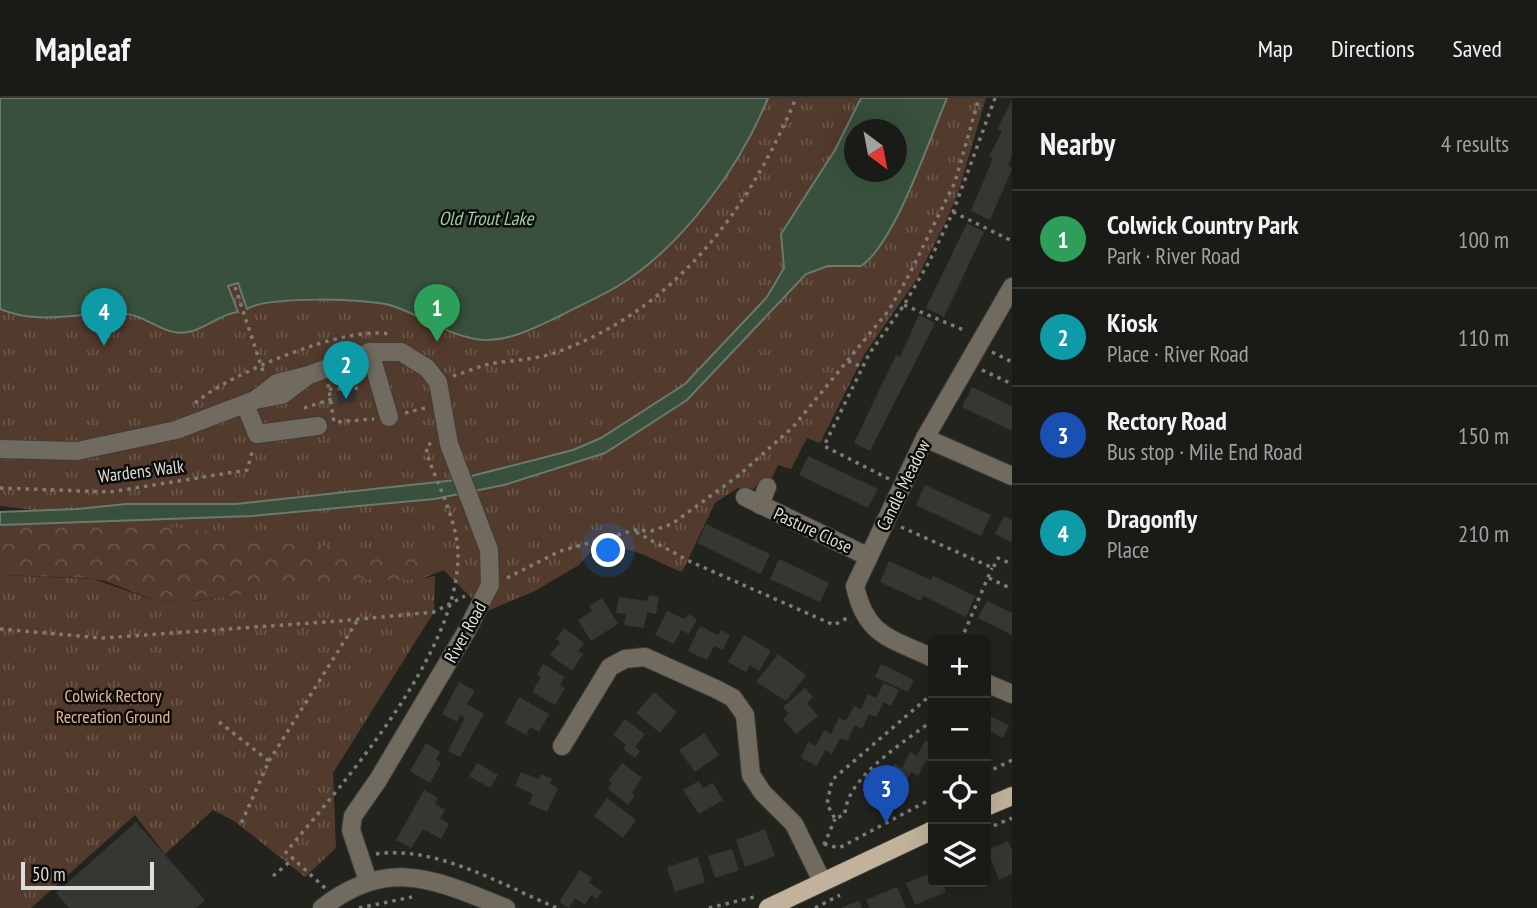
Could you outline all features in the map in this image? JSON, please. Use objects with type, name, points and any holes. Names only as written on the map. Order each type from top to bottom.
[{"type":"main road","points":[[991,805],[1012,796]]},
{"type":"main road","points":[[768,908],[928,832]]},
{"type":"main road","points":[[786,908],[816,884]]},
{"type":"street","name":"Candle Meadow","points":[[860,609],[855,586],[867,556],[925,438],[1012,287]]},
{"type":"street","points":[[370,352],[389,416]]},
{"type":"street","points":[[0,449],[77,451],[176,430],[370,352],[401,352],[427,368],[438,382]]},
{"type":"street","name":"River Road","points":[[368,881],[351,830],[353,816],[378,780],[466,632],[490,585],[489,550],[449,444],[438,382]]},
{"type":"street","points":[[250,402],[257,434],[318,426]]},
{"type":"street","points":[[925,438],[1012,476]]},
{"type":"street","name":"Pasture Close","points":[[767,487],[752,501],[867,556]]},
{"type":"street","points":[[860,609],[874,629],[928,656]]},
{"type":"street","points":[[562,746],[610,667],[625,659],[645,657],[733,698],[745,715],[751,775],[763,793],[794,824],[816,884]]},
{"type":"street","points":[[991,685],[1012,694]]},
{"type":"street","points":[[329,903],[368,881],[393,875],[416,876],[443,883],[506,908]]},
{"type":"path","points":[[332,399],[334,422],[389,416],[428,407],[438,382],[488,365],[553,354],[579,344],[654,300],[694,263],[744,199],[796,98]]},
{"type":"path","points":[[0,629],[103,638],[434,612],[450,602],[539,564],[561,551],[635,530],[651,531],[672,524],[738,476],[793,427],[889,310],[947,201],[979,98]]},
{"type":"path","points":[[903,486],[824,446],[862,368],[904,305],[953,212],[995,98]]},
{"type":"path","points":[[953,212],[1012,241]]},
{"type":"path","points":[[234,287],[276,388]]},
{"type":"path","points":[[904,305],[981,338]]},
{"type":"path","points":[[848,361],[862,368]]},
{"type":"path","points":[[967,362],[1012,384]]},
{"type":"path","points":[[329,389],[379,384]]},
{"type":"path","name":"Wardens Walk","points":[[0,488],[110,492],[247,470],[257,434]]},
{"type":"path","points":[[329,903],[286,852],[366,755],[429,655],[450,602],[458,559],[457,539],[428,457]]},
{"type":"path","points":[[887,520],[993,568]]},
{"type":"path","points":[[635,530],[643,538],[689,561],[834,625],[860,609]]},
{"type":"path","points":[[963,635],[998,558],[1012,564]]},
{"type":"path","points":[[988,578],[1012,590]]},
{"type":"path","points":[[240,826],[269,761],[358,620]]},
{"type":"path","points":[[835,820],[827,804],[832,780],[928,697]]},
{"type":"path","points":[[219,722],[269,761]]},
{"type":"path","points":[[824,845],[835,820],[845,814],[849,794],[868,772],[928,724]]},
{"type":"path","points":[[991,770],[1012,760]]},
{"type":"path","points":[[991,827],[1012,818]]},
{"type":"path","points":[[273,876],[293,859]]},
{"type":"path","points":[[359,908],[419,896]]},
{"type":"green space","points":[[0,98],[986,98],[958,193],[947,219],[916,280],[864,355],[820,443],[807,438],[791,469],[778,465],[769,484],[763,481],[748,493],[738,488],[715,503],[682,572],[630,550],[593,549],[579,565],[535,591],[485,612],[433,559],[0,506]]},
{"type":"green space","points":[[434,499],[447,569],[418,580],[353,580],[184,602],[157,601],[105,581],[86,578],[0,575],[0,525]]},
{"type":"green space","name":"Colwick Rectory Recreation Ground","points":[[0,575],[93,579],[157,601],[183,602],[333,582],[435,576],[434,612],[333,773],[336,848],[305,877],[234,821],[213,810],[165,854],[135,815],[31,908],[0,908]]},
{"type":"water","name":"Old Trout Lake","points":[[0,98],[768,98],[742,151],[725,178],[686,228],[642,270],[611,290],[542,325],[509,337],[487,340],[465,337],[404,310],[380,303],[296,300],[247,309],[238,283],[228,286],[238,312],[201,328],[180,333],[127,314],[31,317],[0,309]]},
{"type":"water","points":[[861,98],[947,98],[899,213],[874,254],[861,266],[828,266],[806,274],[687,400],[605,453],[504,485],[434,499],[252,516],[0,525],[0,512],[126,504],[236,504],[456,480],[573,450],[601,438],[685,384],[767,297],[784,268],[781,234],[844,132],[844,182],[907,182],[907,119],[850,119]]},
{"type":"building","points":[[1012,100],[1012,156],[1008,165],[1012,169],[990,220],[971,211],[993,158],[989,156],[1002,132],[997,129]]},
{"type":"building","points":[[967,223],[984,232],[944,317],[926,308]]},
{"type":"building","points":[[919,315],[935,323],[870,451],[854,443],[896,355],[900,357]]},
{"type":"building","points":[[972,387],[1012,406],[1012,431],[962,407]]},
{"type":"building","points":[[357,389],[356,402],[338,405],[336,392]]},
{"type":"building","points":[[808,456],[878,489],[868,508],[799,475]]},
{"type":"building","points":[[925,485],[991,515],[981,536],[916,505]]},
{"type":"building","points":[[1004,516],[1012,520],[1012,542],[995,534]]},
{"type":"building","points":[[706,524],[770,554],[761,574],[697,543]]},
{"type":"building","points":[[779,559],[829,583],[820,602],[770,579]]},
{"type":"building","points":[[889,561],[931,580],[933,576],[975,596],[966,617],[923,596],[921,601],[880,582]]},
{"type":"building","points":[[649,595],[659,597],[656,614],[647,612],[644,628],[624,625],[626,614],[616,613],[619,597],[647,601]]},
{"type":"building","points":[[602,598],[618,624],[591,641],[578,620],[592,611],[589,606]]},
{"type":"building","points":[[987,601],[1012,613],[1012,635],[978,618]]},
{"type":"building","points":[[667,611],[685,619],[688,614],[697,619],[689,634],[681,630],[674,644],[655,635]]},
{"type":"building","points":[[700,626],[718,635],[721,630],[730,635],[723,650],[714,646],[707,660],[688,651]]},
{"type":"building","points":[[564,628],[584,643],[578,651],[583,654],[572,671],[550,655],[560,642],[556,639]]},
{"type":"building","points":[[744,635],[771,651],[759,671],[750,665],[746,672],[728,662]]},
{"type":"building","points":[[778,654],[806,675],[786,701],[756,682]]},
{"type":"building","points":[[543,664],[565,677],[560,685],[565,688],[555,705],[532,692],[541,677],[537,675]]},
{"type":"building","points":[[881,664],[914,680],[908,692],[875,677]]},
{"type":"building","points":[[459,682],[475,691],[467,704],[484,714],[460,757],[448,751],[465,718],[460,715],[457,722],[442,714]]},
{"type":"building","points":[[884,683],[899,690],[891,706],[884,702],[876,717],[869,714],[862,729],[855,725],[847,741],[840,738],[832,754],[825,750],[817,766],[801,758],[808,742],[816,746],[824,730],[831,734],[839,718],[846,721],[854,706],[861,709],[868,694],[876,698]]},
{"type":"building","points":[[805,688],[813,697],[807,703],[818,716],[796,734],[783,719],[789,714],[783,707]]},
{"type":"building","points":[[654,692],[677,712],[660,733],[636,713]]},
{"type":"building","points":[[519,697],[549,714],[539,732],[530,727],[526,735],[505,723]]},
{"type":"building","points":[[991,716],[1009,725],[1003,738],[991,732]]},
{"type":"building","points":[[625,719],[645,734],[635,747],[640,751],[635,758],[623,749],[626,745],[613,735]]},
{"type":"building","points":[[704,733],[719,755],[695,772],[679,750]]},
{"type":"building","points":[[925,740],[928,742],[928,761],[926,760],[918,776],[911,772],[903,788],[896,784],[888,800],[872,792],[880,776],[887,780],[895,764],[902,768],[910,752],[917,756]]},
{"type":"building","points":[[426,743],[440,752],[436,760],[441,763],[430,783],[410,771]]},
{"type":"building","points":[[477,763],[498,775],[490,788],[469,776]]},
{"type":"building","points":[[622,763],[642,778],[628,805],[608,789],[612,783],[608,781]]},
{"type":"building","points":[[521,772],[539,779],[541,774],[552,779],[550,784],[558,788],[547,812],[529,804],[533,794],[515,786]]},
{"type":"building","points":[[699,781],[703,788],[713,783],[723,800],[699,814],[683,790]]},
{"type":"building","points":[[424,790],[438,798],[435,804],[445,810],[440,818],[449,824],[441,839],[423,829],[411,848],[396,840]]},
{"type":"building","points":[[607,798],[636,820],[623,838],[594,816]]},
{"type":"building","points":[[136,822],[205,900],[196,908],[69,908],[56,893]]},
{"type":"building","points":[[765,829],[775,856],[745,867],[736,840]]},
{"type":"building","points":[[1008,841],[1012,850],[1012,874],[999,880],[991,860],[991,848]]},
{"type":"building","points":[[732,849],[739,870],[715,878],[708,856]]},
{"type":"building","points":[[698,857],[705,882],[675,892],[667,867]]},
{"type":"building","points":[[580,870],[592,878],[589,883],[602,891],[597,899],[591,895],[585,905],[575,898],[569,908],[559,902]]},
{"type":"building","points":[[928,874],[928,887],[944,887],[946,892],[915,905],[906,883]]},
{"type":"building","points":[[897,887],[906,908],[870,908],[866,900]]},
{"type":"building","points":[[859,901],[862,908],[840,908]]},
{"type":"place","name":"Colwick Country Park","points":[[437,342]]},
{"type":"place","name":"Dragonfly","points":[[104,346]]},
{"type":"place","name":"Kiosk","points":[[346,399]]},
{"type":"place","name":"Rectory Road","points":[[886,823]]}]
